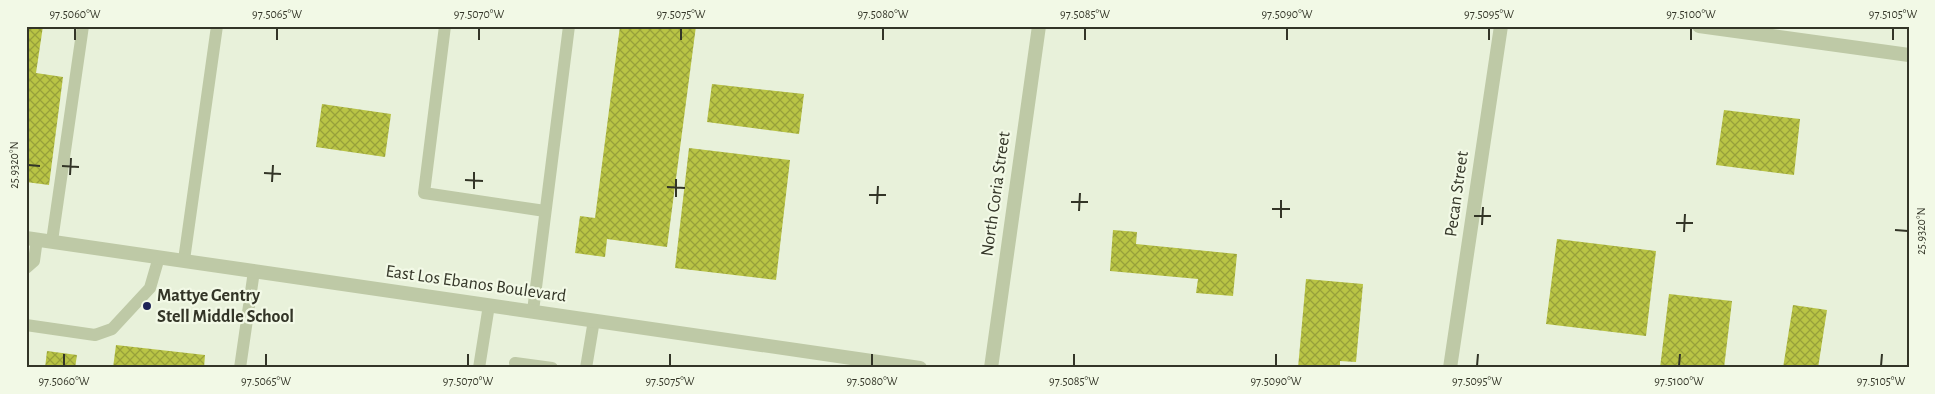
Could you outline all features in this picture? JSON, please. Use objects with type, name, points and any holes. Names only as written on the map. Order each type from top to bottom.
[{"type":"street","name":"North Coria Street","points":[[991,368],[1039,26]]},
{"type":"street","name":"Pecan Street","points":[[1450,368],[1502,26]]},
{"type":"street","points":[[1699,26],[1909,55]]},
{"type":"street","name":"East Los Ebanos Boulevard","points":[[32,238],[920,368]]},
{"type":"lane","points":[[52,241],[83,26]]},
{"type":"lane","points":[[184,260],[217,26]]},
{"type":"lane","points":[[445,26],[424,193],[545,211]]},
{"type":"lane","points":[[532,311],[569,26]]},
{"type":"lane","points":[[26,268],[34,261],[32,238]]},
{"type":"lane","points":[[26,325],[96,335],[112,329],[150,288],[159,257]]},
{"type":"lane","points":[[240,368],[254,271]]},
{"type":"lane","points":[[479,368],[489,305]]},
{"type":"lane","points":[[586,368],[594,320]]},
{"type":"lane","points":[[515,363],[552,368]]},
{"type":"building","points":[[26,26],[43,26],[36,73],[63,77],[49,185],[26,182]]},
{"type":"building","points":[[620,26],[696,26],[667,247],[607,239],[605,257],[575,253],[580,216],[595,218]]},
{"type":"building","points":[[712,84],[804,94],[799,134],[707,122]]},
{"type":"building","points":[[322,104],[391,114],[385,157],[316,147]]},
{"type":"building","points":[[1724,110],[1800,119],[1794,175],[1716,165]]},
{"type":"building","points":[[689,148],[790,160],[776,280],[675,268]]},
{"type":"building","points":[[1113,230],[1137,232],[1136,244],[1237,254],[1233,296],[1196,293],[1198,279],[1110,271]]},
{"type":"building","points":[[1557,239],[1656,251],[1646,336],[1546,324]]},
{"type":"building","points":[[1306,279],[1363,284],[1356,362],[1340,361],[1340,368],[1298,368]]},
{"type":"building","points":[[1669,294],[1732,301],[1724,368],[1660,368]]},
{"type":"building","points":[[1793,305],[1827,310],[1818,368],[1783,368]]},
{"type":"building","points":[[116,345],[205,355],[204,368],[113,368]]},
{"type":"building","points":[[47,351],[77,355],[75,368],[45,368]]},
{"type":"place","name":"Mattye Gentry Stell Middle School","points":[[147,306]]}]
